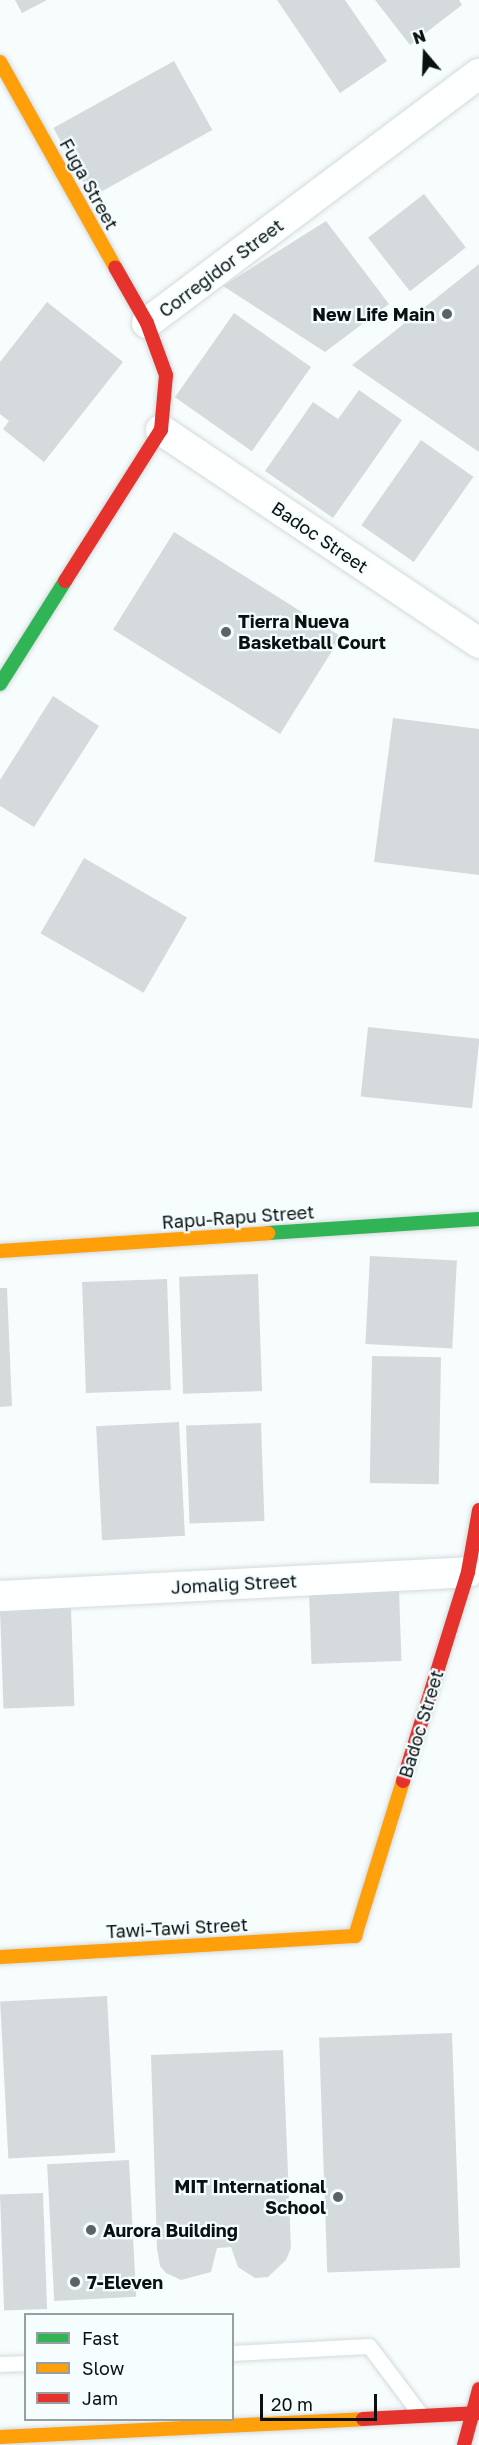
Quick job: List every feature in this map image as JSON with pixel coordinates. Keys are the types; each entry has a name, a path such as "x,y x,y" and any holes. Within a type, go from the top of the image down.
{"main road":[{"name":"Fuga Street","path":"0,62 147,323"},
{"name":"Corregidor Street","path":"0,684 161,430 166,375 147,323"},
{"name":"Rapu-Rapu Street","path":"0,1251 479,1219"},
{"name":"Badoc Street","path":"355,1936 468,1572 479,1510"},
{"name":"Tawi-Tawi Street","path":"0,1957 355,1936"},
{"path":"464,2445 475,2413 479,2389"},
{"path":"0,2437 475,2413"}],"street":[{"name":"Corregidor Street","path":"147,323 479,74"},
{"name":"Badoc Street","path":"161,430 479,644"},
{"name":"Jomalig Street","path":"0,1596 468,1572"}],"lane":[{"path":"234,2352 369,2346 421,2415"},
{"path":"0,2364 24,2363"}],"building":[{"path":"15,0 47,0 22,13"},
{"path":"277,0 345,0 387,61 340,93"},
{"path":"375,0 459,0 462,5 410,45"},
{"path":"174,61 212,130 92,197 53,128"},
{"path":"424,194 466,248 410,291 368,238"},
{"path":"326,221 389,304 325,352 223,286"},
{"name":"New Life Main","path":"479,264 479,452 352,365"},
{"path":"47,302 123,362 44,462 3,429 9,421 0,414 0,362"},
{"path":"234,313 311,367 252,451 175,397"},
{"path":"359,390 402,420 333,518 265,471 313,402 338,419"},
{"path":"421,440 473,477 414,562 361,525"},
{"name":"Tierra Nueva Basketball Court","path":"174,532 341,636 280,734 113,630"},
{"path":"53,696 99,726 34,827 0,806 0,780"},
{"path":"393,718 479,729 479,875 374,862"},
{"path":"84,858 187,918 144,993 40,933"},
{"path":"368,1027 479,1039 472,1108 361,1097"},
{"path":"370,1256 457,1261 452,1348 365,1344"},
{"path":"258,1274 262,1391 183,1394 179,1277"},
{"path":"167,1279 171,1390 86,1393 82,1282"},
{"path":"0,1288 7,1288 12,1406 0,1407"},
{"path":"372,1356 441,1357 439,1484 370,1483"},
{"path":"179,1422 185,1536 102,1540 96,1426"},
{"path":"261,1423 264,1521 189,1524 186,1426"},
{"path":"399,1590 401,1661 312,1664 309,1593"},
{"path":"71,1608 74,1706 3,1708 0,1610"},
{"path":"107,1996 115,2153 8,2158 0,2002"},
{"path":"452,2033 460,2268 327,2272 319,2038"},
{"path":"283,2050 291,2248 286,2260 268,2277 255,2278 238,2267 231,2247 217,2248 211,2272 181,2280 166,2273 160,2266 157,2249 151,2055"},
{"name":"Aurora Building","path":"129,2160 136,2297 54,2301 47,2164"},
{"path":"43,2193 47,2309 4,2310 0,2195"}],"traffic: fast":[{"path":"0,684 65,581"},
{"path":"268,1233 479,1219"}],"traffic: slow":[{"path":"0,62 115,267"},
{"path":"0,1251 268,1233"},
{"path":"0,1957 355,1936 403,1781"},
{"path":"0,2437 363,2419"}],"traffic: jam":[{"path":"65,581 161,430 166,375 147,323 115,267"},
{"path":"403,1781 468,1572 479,1510"},
{"path":"464,2445 479,2389"},
{"path":"363,2419 479,2413"}],"place":[{"name":"New Life Main","path":"447,314"},
{"name":"Tierra Nueva Basketball Court","path":"226,632"},
{"name":"MIT International School","path":"338,2197"},
{"name":"Aurora Building","path":"91,2230"},
{"name":"7-Eleven","path":"75,2282"}]}
